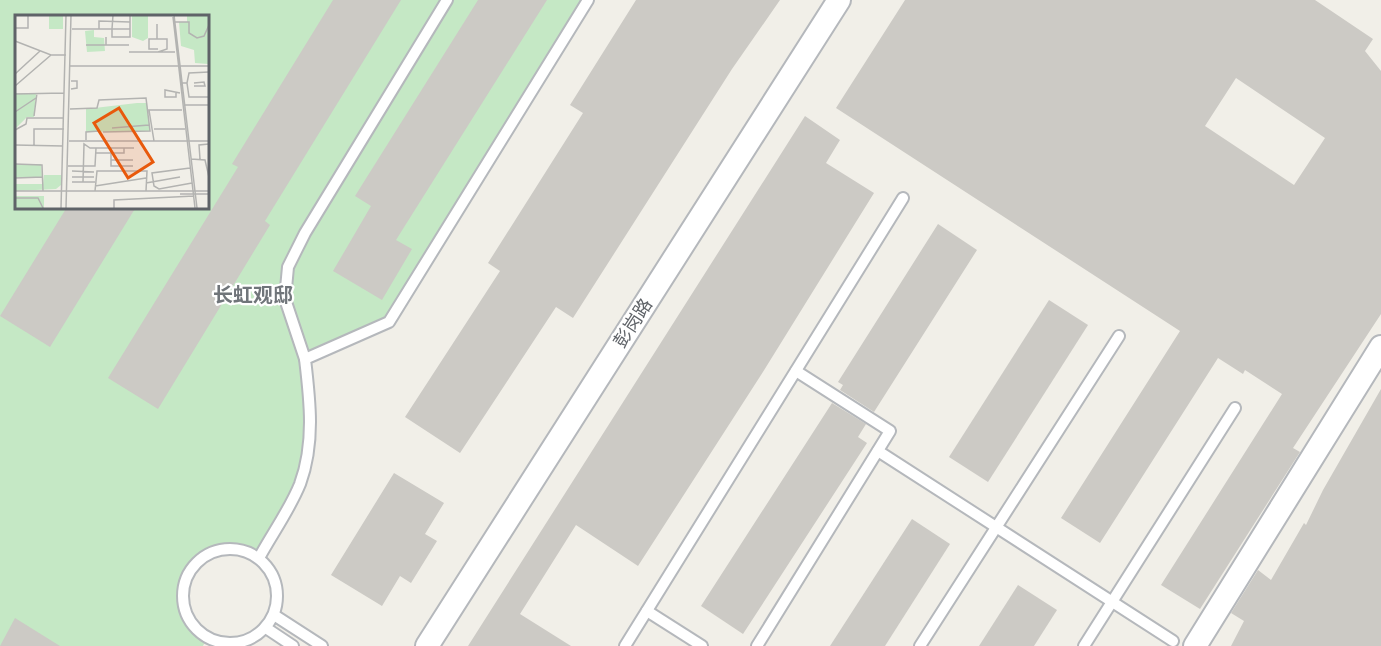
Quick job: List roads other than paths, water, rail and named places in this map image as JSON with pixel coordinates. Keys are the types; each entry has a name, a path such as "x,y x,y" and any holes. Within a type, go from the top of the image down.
{"street":[{"name":"彭岗路","path":"427,646 839,0"},
{"path":"1184,644 1381,347"}],"lane":[{"path":"259,558 299,484 307,452 311,407 305,359 285,299 288,267 304,233 447,0"},
{"path":"305,359 389,322 588,0"},
{"path":"625,646 903,198"},
{"path":"921,646 1119,336"},
{"path":"757,646 890,431 796,370"},
{"path":"1084,646 1235,408"},
{"path":"878,451 1112,601 1184,644"},
{"path":"229,548 245,551 259,558 270,569 276,583 278,599 274,615 266,628 253,638 238,643 205,642 184,608 184,585 190,571 201,559 214,551 229,548"},
{"path":"647,611 702,646"},
{"path":"274,615 322,646"},
{"path":"266,628 293,646"}],"district":[{"name":"长虹观邸","path":"253,295"}]}
